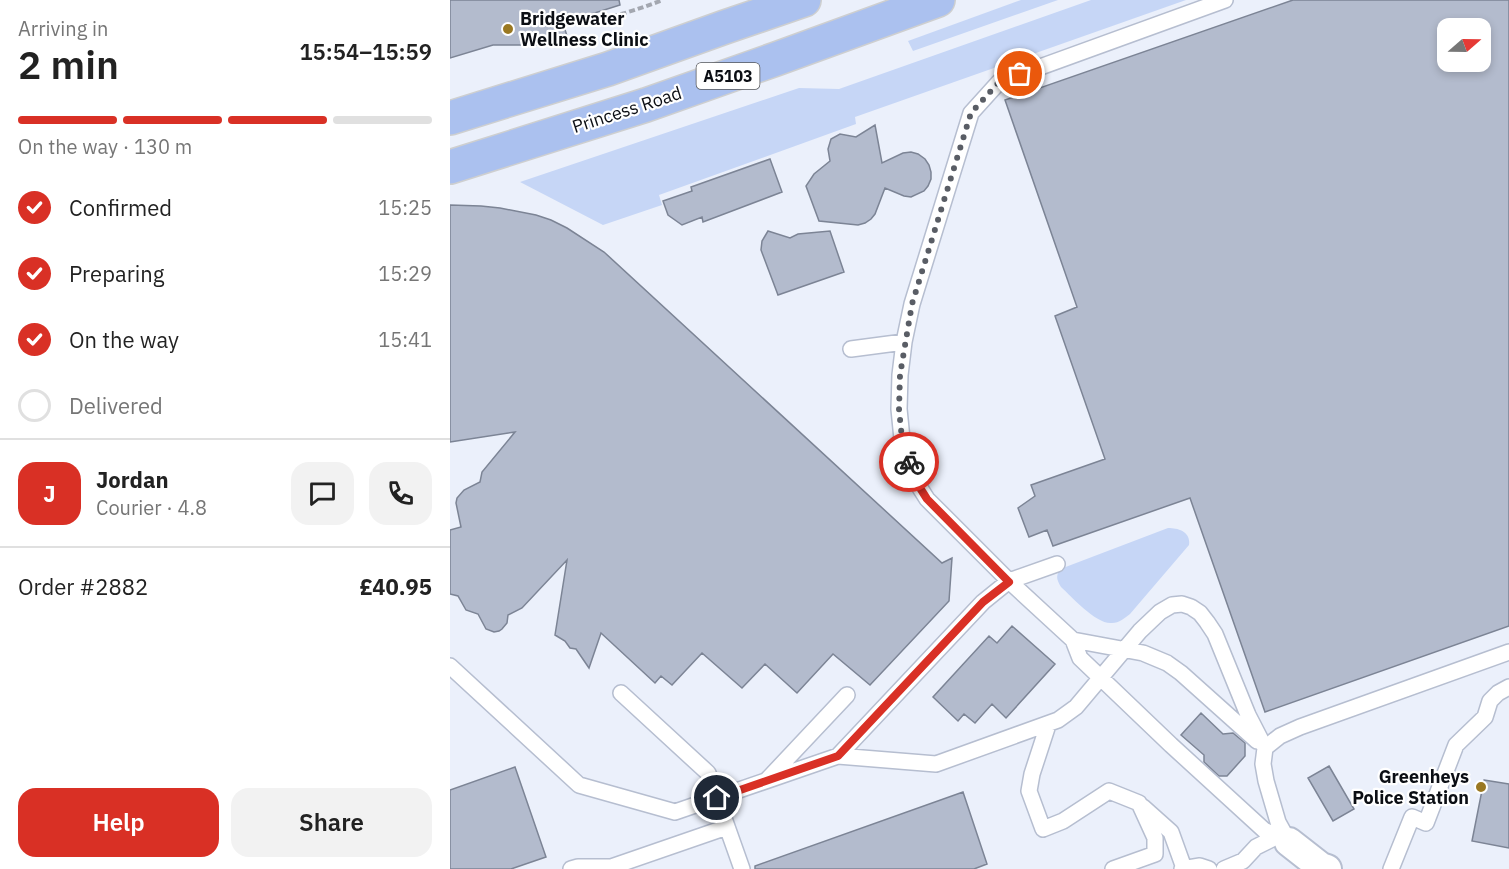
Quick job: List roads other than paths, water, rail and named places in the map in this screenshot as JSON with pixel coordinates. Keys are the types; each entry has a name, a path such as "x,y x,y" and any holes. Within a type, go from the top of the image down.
{"highway":[{"name":"A5103","path":"450,118 608,69 804,0"},
{"name":"Princess Road","path":"450,167 646,105 939,0"},
{"path":"450,102 490,105"}],"street":[{"path":"725,27 743,0"},
{"path":"1282,839 1327,869"}],"lane":[{"path":"1225,0 999,82 971,113 912,304 904,342 899,409 902,439 915,480 927,499 1009,582 1073,640 1080,658 1100,678 1264,830 1282,839"},
{"path":"851,349 904,342"},
{"path":"838,756 983,602 1009,582 1057,564"},
{"path":"450,666 579,785 675,813 838,756 936,764 1058,720 1076,708 1140,631 1160,612 1172,605 1182,604 1200,613 1215,634 1264,748 1263,765 1266,781 1282,839"},
{"path":"1073,640 1143,653 1167,663 1264,748"},
{"path":"1264,748 1280,736 1300,727 1509,652"},
{"path":"1391,869 1412,817 1426,823 1456,744 1485,717 1490,700 1509,687"},
{"path":"621,693 708,773 742,869"},
{"path":"766,781 847,695"},
{"path":"1048,724 1029,791 1043,829 1063,821 1109,791 1139,803 1171,832 1183,869 1200,866 1209,869"},
{"path":"1113,869 1155,854 1155,838 1139,803"},
{"path":"571,869 611,867 727,827"},
{"path":"1224,869 1243,861 1256,847 1282,839"}],"place":[{"name":"Bridgewater Wellness Clinic","path":"508,29"},
{"name":"Greenheys Police Station","path":"1481,787"}]}
